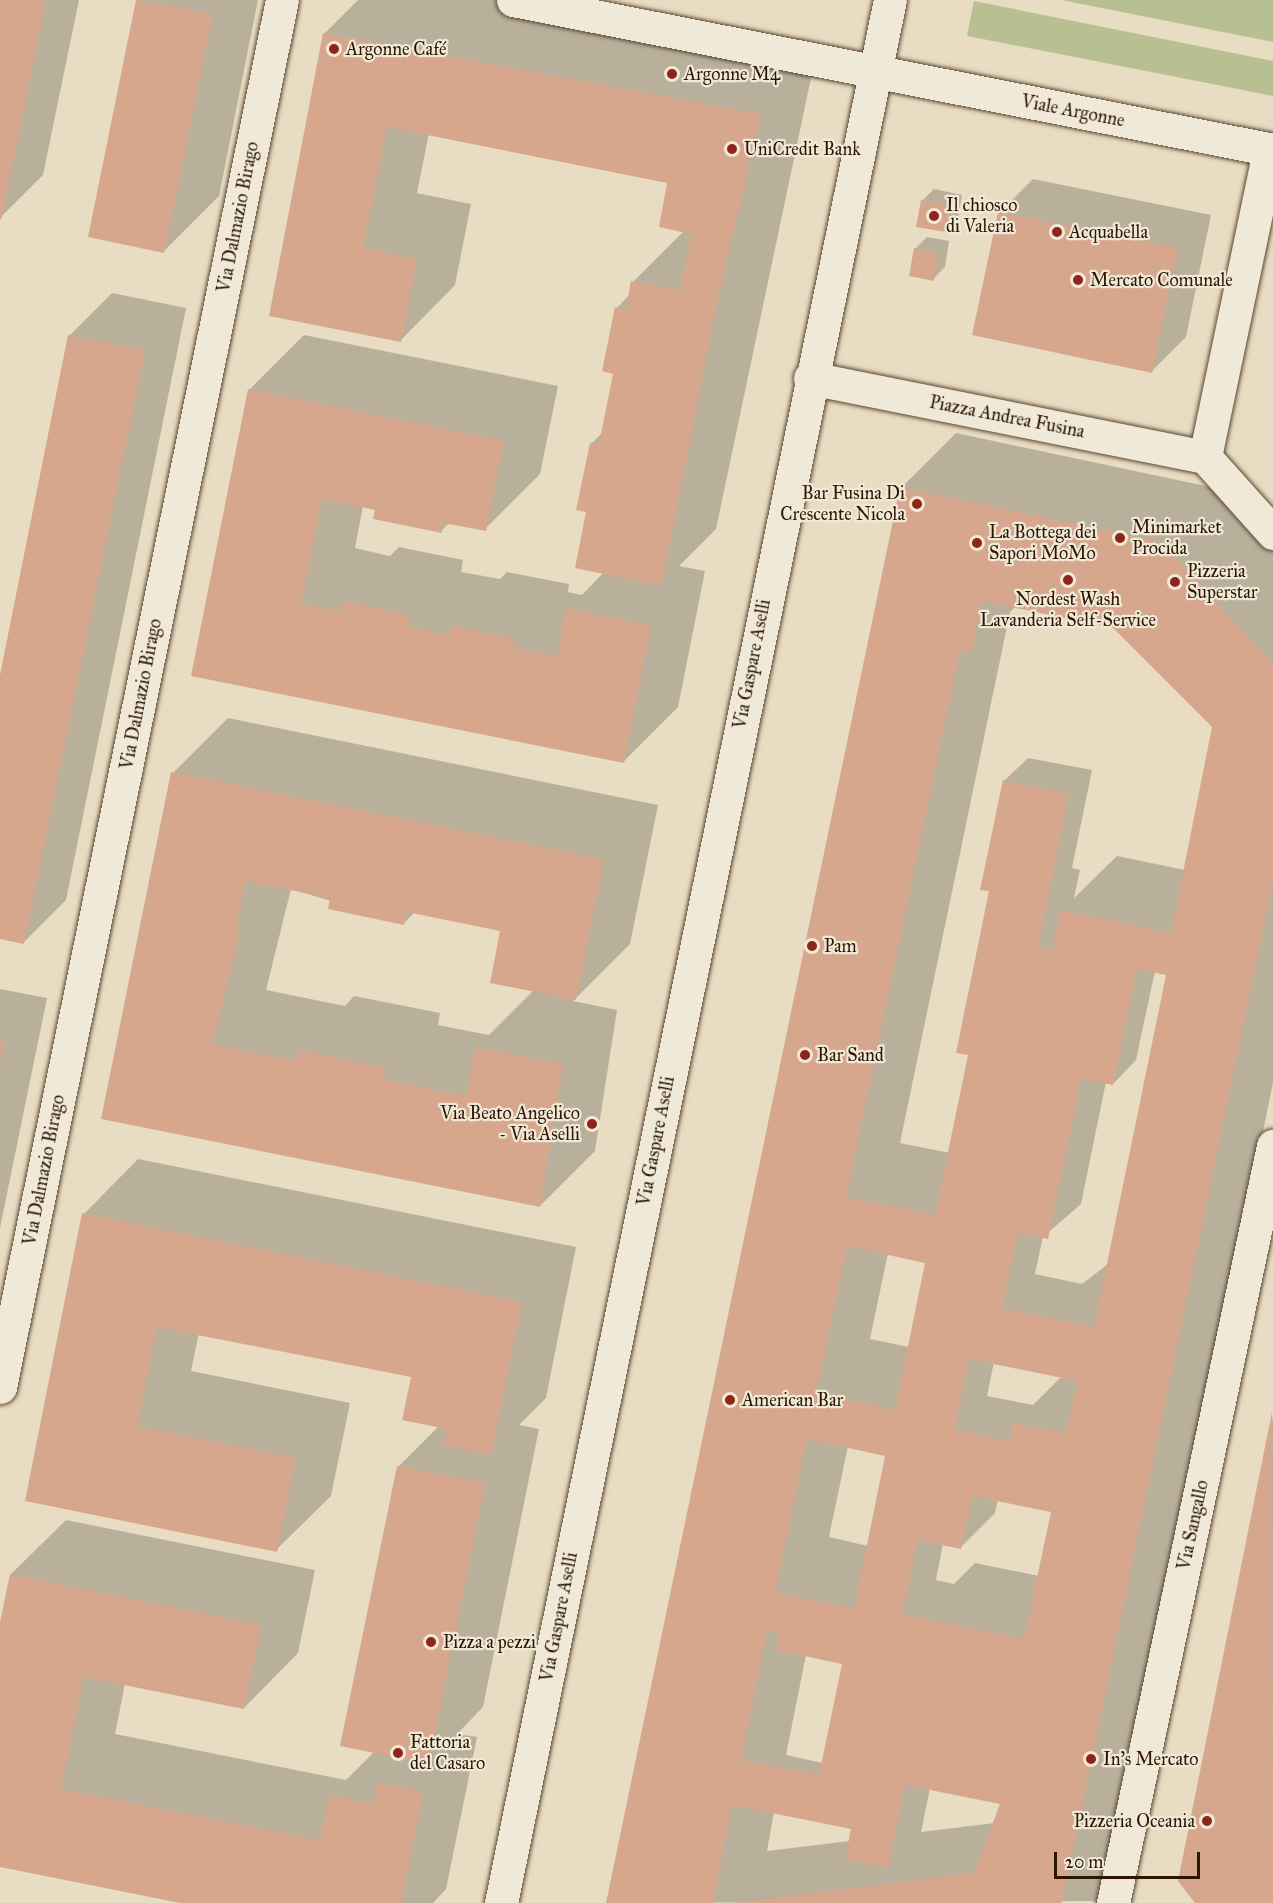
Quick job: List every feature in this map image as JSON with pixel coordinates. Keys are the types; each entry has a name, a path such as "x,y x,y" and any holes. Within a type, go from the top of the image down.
{"street":[{"name":"Via Dalmazio Birago","path":"0,1387 282,0"},
{"name":"Viale Argonne","path":"513,0 1271,150"},
{"path":"810,378 872,71 890,0"},
{"path":"1271,150 1205,457 1273,533"},
{"name":"Piazza Andrea Fusina","path":"810,378 1205,457"},
{"name":"Via Gaspare Aselli","path":"501,1903 810,378"},
{"name":"Via Sangallo","path":"1113,1903 1273,1146"}],"green space":[{"path":"1061,0 1273,0 1273,42"},
{"path":"974,1 1273,61 1273,96 967,36"}],"building":[{"path":"0,0 46,0 1,220 0,219"},
{"path":"136,0 213,14 164,253 88,237"},
{"path":"323,33 761,114 718,298 661,586 575,568 586,512 576,510 590,443 599,444 613,374 602,371 615,307 626,310 631,281 680,290 691,234 659,227 667,183 387,127 363,248 417,259 401,342 269,316"},
{"name":"Il chiosco di Valeria","path":"921,200 951,206 947,232 916,227"},
{"name":"Mercato Comunale","path":"998,212 1178,248 1152,373 972,335"},
{"path":"914,248 938,253 934,281 909,276"},
{"path":"68,335 145,350 24,944 0,939 0,675"},
{"path":"248,389 504,441 486,531 443,523 442,533 373,519 375,510 322,498 301,603 340,611 342,601 409,615 407,626 449,635 451,626 515,639 514,647 557,656 566,608 651,625 624,763 191,676"},
{"path":"900,487 1160,542 1273,663 1273,881 1062,1903 733,1903 974,1873 1000,1804 905,1785 888,1868 845,1859 851,1829 732,1805 713,1903 606,1903","holes":["982,601 1113,628 1212,727 1171,933 1060,910 1052,951 1038,948 1069,794 1003,780 980,890 989,891 956,1053 968,1055 935,1215 846,1197 960,650 971,653","1137,969 1166,975 1094,1327 1002,1308 1018,1233 1048,1239 1081,1079 1113,1085","847,1246 925,1263 895,1410 816,1393","969,1359 1077,1381 1066,1433 1013,1423 1010,1441 954,1430","807,1439 885,1456 854,1609 775,1592","972,1496 1051,1512 1024,1639 902,1614 918,1540 961,1549","767,1631 779,1634 776,1650 842,1664 819,1775 741,1760"]},
{"path":"171,772 604,859 576,1000 490,983 500,931 407,912 404,925 328,909 330,898 245,881 236,929 240,930 212,1044 296,1061 298,1050 386,1068 384,1079 466,1096 476,1047 563,1064 540,1207 101,1119"},
{"path":"0,1040 5,1041 1,1060 0,1060"},
{"path":"82,1213 522,1302 491,1455 443,1445 447,1429 402,1420 411,1377 157,1327 137,1426 296,1458 277,1552 25,1501"},
{"path":"1272,1412 1273,1903 1195,1903 1178,1881"},
{"path":"397,1466 485,1483 429,1764 340,1746"},
{"path":"10,1574 261,1625 244,1709 84,1677 61,1789 320,1840 329,1794 373,1804 377,1783 423,1792 401,1903 180,1903 0,1867 0,1622"}],"place":[{"name":"Argonne Café","path":"334,49"},
{"name":"Argonne M4","path":"672,74"},
{"name":"UniCredit Bank","path":"732,149"},
{"name":"Il chiosco di Valeria","path":"934,216"},
{"name":"Acquabella","path":"1057,232"},
{"name":"Mercato Comunale","path":"1078,280"},
{"name":"Bar Fusina Di Crescente Nicola","path":"917,504"},
{"name":"Minimarket Procida","path":"1120,538"},
{"name":"La Bottega dei Sapori MoMo","path":"977,543"},
{"name":"Nordest Wash Lavanderia Self-Service","path":"1068,580"},
{"name":"Pizzeria Superstar","path":"1175,582"},
{"name":"Pam","path":"812,946"},
{"name":"Bar Sand","path":"805,1055"},
{"name":"Via Beato Angelico - Via Aselli","path":"592,1124"},
{"name":"American Bar","path":"730,1400"},
{"name":"Pizza a pezzi","path":"431,1642"},
{"name":"Fattoria del Casaro","path":"398,1753"},
{"name":"In's Mercato","path":"1091,1759"},
{"name":"Pizzeria Oceania","path":"1207,1821"}]}
